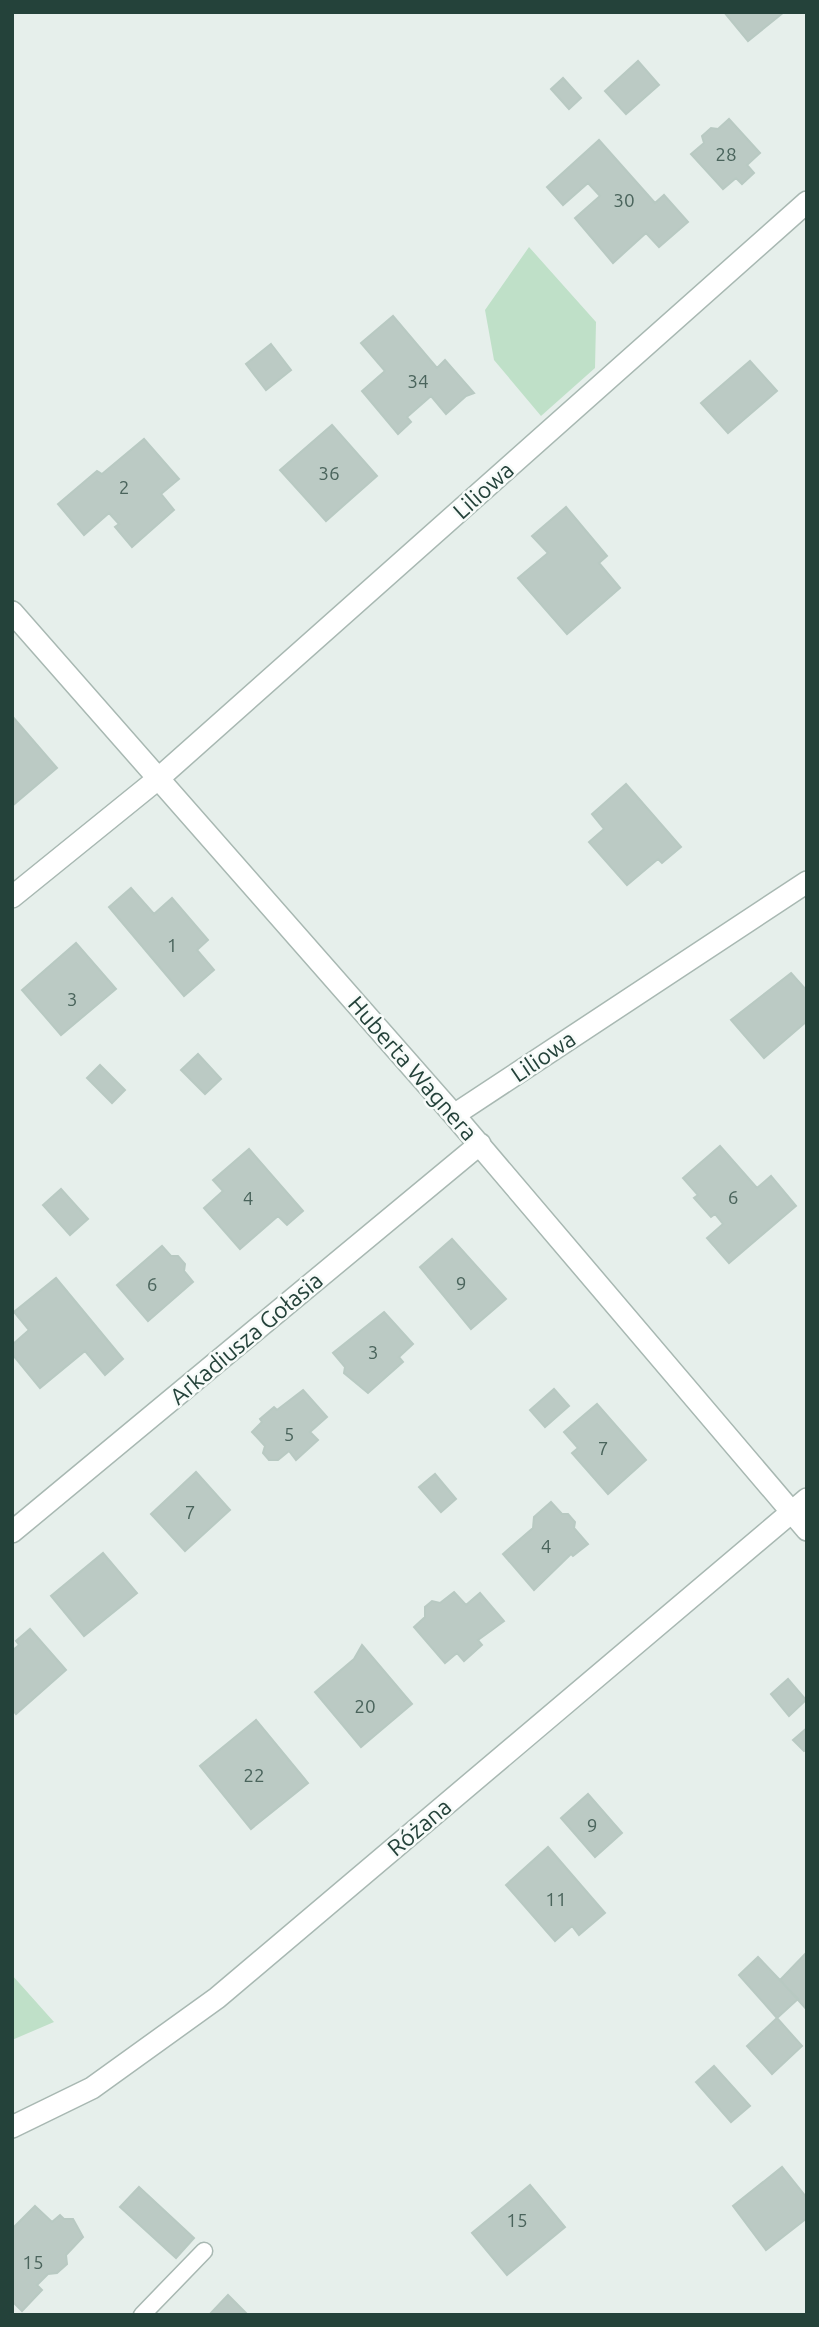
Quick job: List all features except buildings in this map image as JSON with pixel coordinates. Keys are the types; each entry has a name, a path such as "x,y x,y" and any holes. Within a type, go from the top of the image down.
{"street":[{"name":"Liliowa","path":"12,897 159,778 807,202"},
{"name":"Huberta Wagnera","path":"12,612 799,1506 807,1530"},
{"name":"Liliowa","path":"454,1115 807,882"},
{"name":"Arkadiusza Gołasia","path":"12,1532 480,1144"},
{"name":"Różana","path":"12,2127 92,2088 217,1998 799,1506"}],"lane":[{"path":"142,2315 204,2250"}],"green space":[{"path":"529,247 596,322 595,368 541,416 494,360 485,310"},
{"path":"12,1975 54,2022 12,2040"}]}
